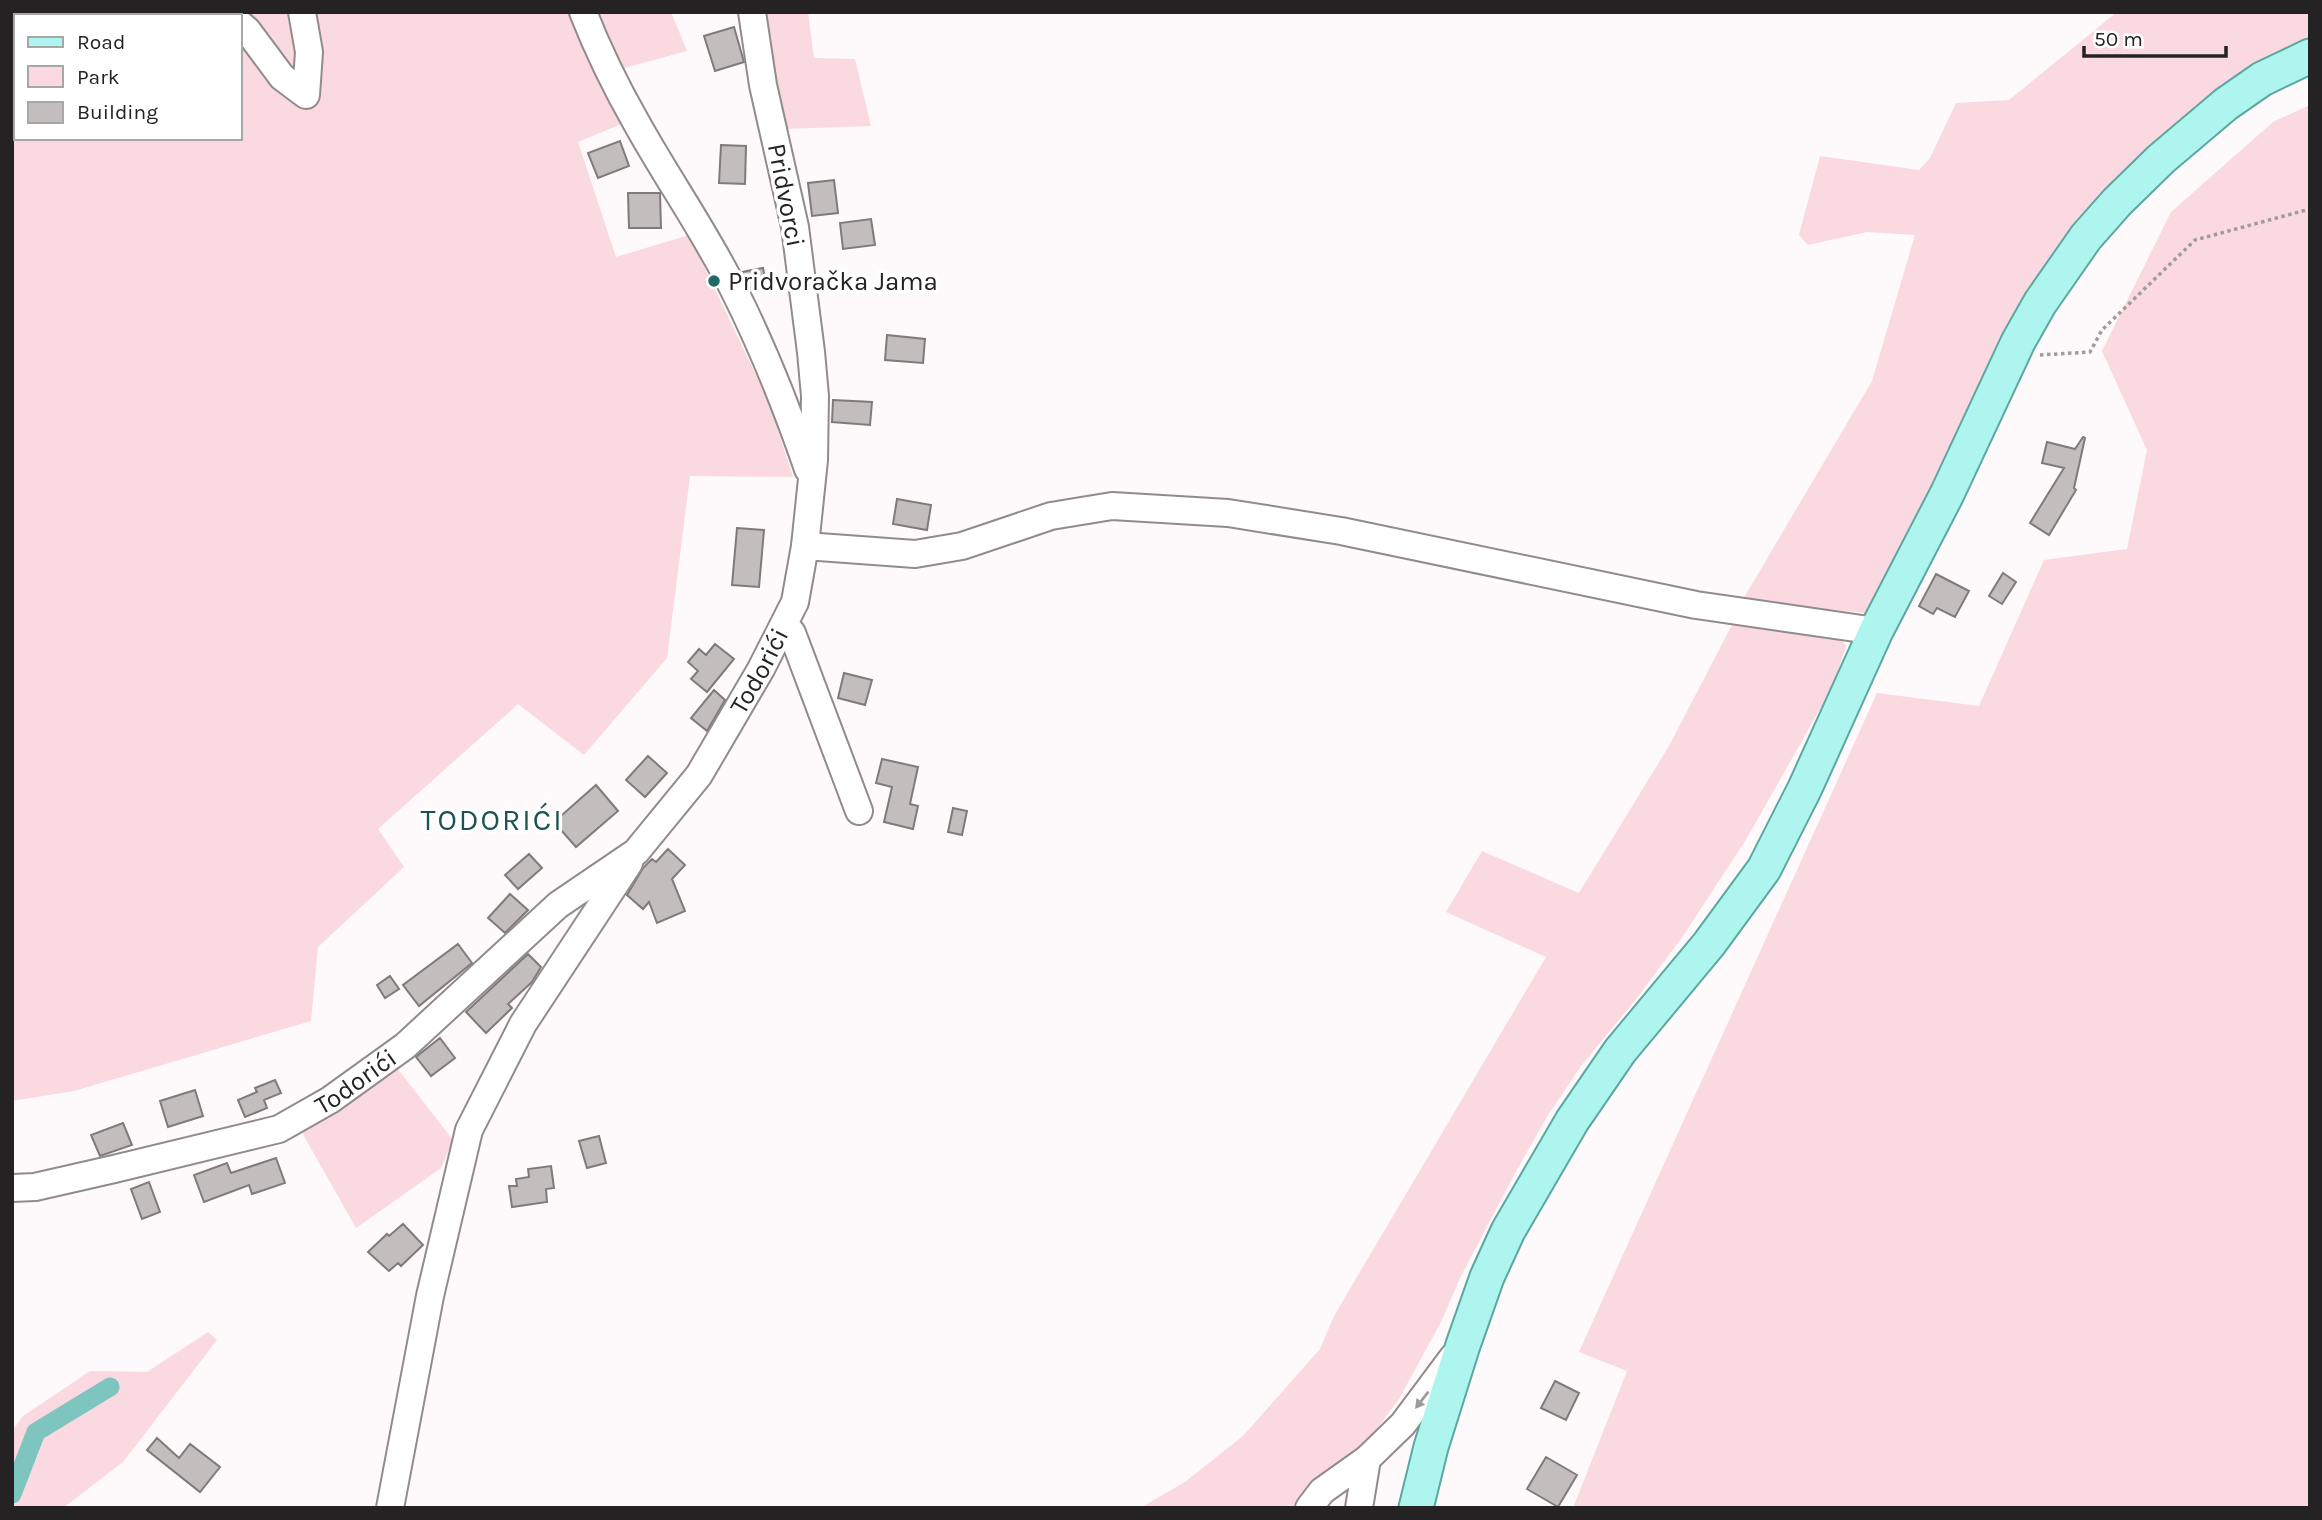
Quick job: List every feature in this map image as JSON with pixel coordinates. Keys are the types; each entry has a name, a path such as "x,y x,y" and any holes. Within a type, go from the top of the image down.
{"main road":[{"path":"1420,1505 1431,1447 1463,1345 1486,1277 1508,1231 1572,1121 1620,1051 1709,944 1764,869 1805,788 1876,631 1947,494 2018,342 2040,303 2086,237 2117,202 2191,132 2262,79 2310,56"}],"street":[{"path":"242,26 282,77 306,94 309,52 302,12"},
{"path":"570,12 597,46"},
{"path":"583,12 597,46 636,122 735,291 781,390 812,481"},
{"name":"Pridvorci","path":"752,12 763,85 795,227 811,352 815,396 812,481 805,546"},
{"path":"805,546 915,554 962,546 1051,516 1112,506 1228,513 1342,531 1696,605 1876,631"},
{"name":"Todorići","path":"390,1508 430,1296 469,1130 523,1024 636,852 699,775 785,625 795,602 805,546"},
{"path":"785,625 792,633 859,811"},
{"name":"Todorići","path":"12,1188 48,1184 279,1129 330,1100 405,1045 558,905 636,852"},
{"path":"1309,1508 1322,1491 1367,1459 1403,1424 1463,1345"},
{"path":"1359,1508 1367,1459"}],"path":[{"path":"2039,355 2090,352 2102,330 2196,240 2310,209"}],"green space":[{"path":"12,12 671,12 687,51 617,70 624,123 578,142 616,257 689,235 768,400 793,477 690,476 667,658 584,755 518,704 378,829 404,867 318,947 311,1021 74,1091 12,1101"},
{"path":"764,12 808,12 814,58 855,59 871,126 785,129"},
{"path":"2117,12 2310,12 2310,47 2232,87 1992,367 1865,613 1742,601 1872,381 1915,235 1867,232 1808,245 1799,235 1820,156 1919,170 1930,158 1956,103 2009,100"},
{"path":"2310,105 2310,1508 1573,1508 1627,1371 1579,1352 1877,693 1979,706 2044,560 2127,549 2147,450 2102,351 2171,212 2273,122"},
{"path":"1734,621 1840,637 1846,646 1833,686 1747,838 1683,936 1581,1066 1548,1115 1515,1173 1461,1276 1442,1320 1399,1399 1376,1430 1297,1508 1140,1508 1185,1482 1243,1436 1320,1349 1334,1316 1546,957 1446,912 1482,851 1579,893 1669,746"},
{"path":"394,1064 453,1140 441,1168 356,1228 300,1129"},
{"path":"208,1332 217,1340 123,1462 63,1508 12,1508 12,1431 23,1416 90,1371 147,1372"}],"building":[{"path":"734,27 744,62 715,71 704,36"},
{"path":"620,141 629,166 598,178 588,153"},
{"path":"721,145 746,146 745,184 719,183"},
{"path":"834,180 838,213 812,216 808,183"},
{"path":"628,193 660,193 661,228 629,228"},
{"path":"871,219 875,245 843,249 840,223"},
{"path":"763,268 767,288 752,290 742,272"},
{"path":"887,335 925,339 923,363 885,360"},
{"path":"833,400 872,402 870,425 832,422"},
{"path":"2083,437 2085,438 2074,488 2076,490 2049,535 2030,523 2064,468 2042,463 2047,442 2075,449"},
{"path":"897,499 931,505 927,530 893,524"},
{"path":"737,528 764,530 759,587 732,585"},
{"path":"2003,573 2016,582 2002,604 1989,596"},
{"path":"1936,574 1969,591 1955,617 1937,608 1933,614 1919,606"},
{"path":"715,644 734,659 707,692 691,679 698,671 688,662 699,649 706,655"},
{"path":"844,673 872,680 865,705 838,698"},
{"path":"714,690 725,700 707,731 691,718"},
{"path":"648,756 667,773 645,797 626,780"},
{"path":"882,759 918,767 910,804 918,806 913,829 884,822 892,787 876,783"},
{"path":"596,785 618,811 576,847 554,822"},
{"path":"953,808 967,811 962,835 948,832"},
{"path":"668,849 685,865 672,879 685,911 657,923 649,902 643,909 627,895 643,868 652,859 656,862"},
{"path":"529,854 542,868 518,889 505,875"},
{"path":"510,894 528,910 505,933 488,918"},
{"path":"458,944 472,963 419,1006 403,985"},
{"path":"528,954 541,967 532,982 508,1004 512,1008 486,1033 466,1012"},
{"path":"390,976 399,989 385,998 377,985"},
{"path":"440,1038 455,1058 431,1076 416,1057"},
{"path":"275,1080 281,1093 264,1100 267,1108 245,1117 238,1100 257,1092 255,1088"},
{"path":"195,1090 203,1116 168,1127 160,1101"},
{"path":"123,1123 132,1145 100,1156 91,1135"},
{"path":"599,1136 606,1163 587,1168 579,1141"},
{"path":"276,1158 285,1183 252,1194 249,1185 204,1202 194,1175 227,1163 231,1173"},
{"path":"551,1166 554,1188 546,1189 547,1202 512,1207 509,1186 517,1186 516,1179 529,1177 528,1169"},
{"path":"149,1182 160,1212 142,1219 131,1189"},
{"path":"403,1224 423,1245 401,1266 398,1263 389,1271 368,1252 387,1234 389,1236"},
{"path":"1555,1381 1579,1393 1566,1420 1541,1408"},
{"path":"157,1438 179,1458 190,1444 220,1467 200,1492 147,1450"},
{"path":"1546,1457 1577,1475 1558,1507 1527,1489"}],"waterway":[{"path":"12,1494 36,1432 110,1387"}],"place":[{"name":"Pridvoračka Jama","path":"714,281"}],"district":[{"name":"TODORIĆI","path":"492,820"}]}
